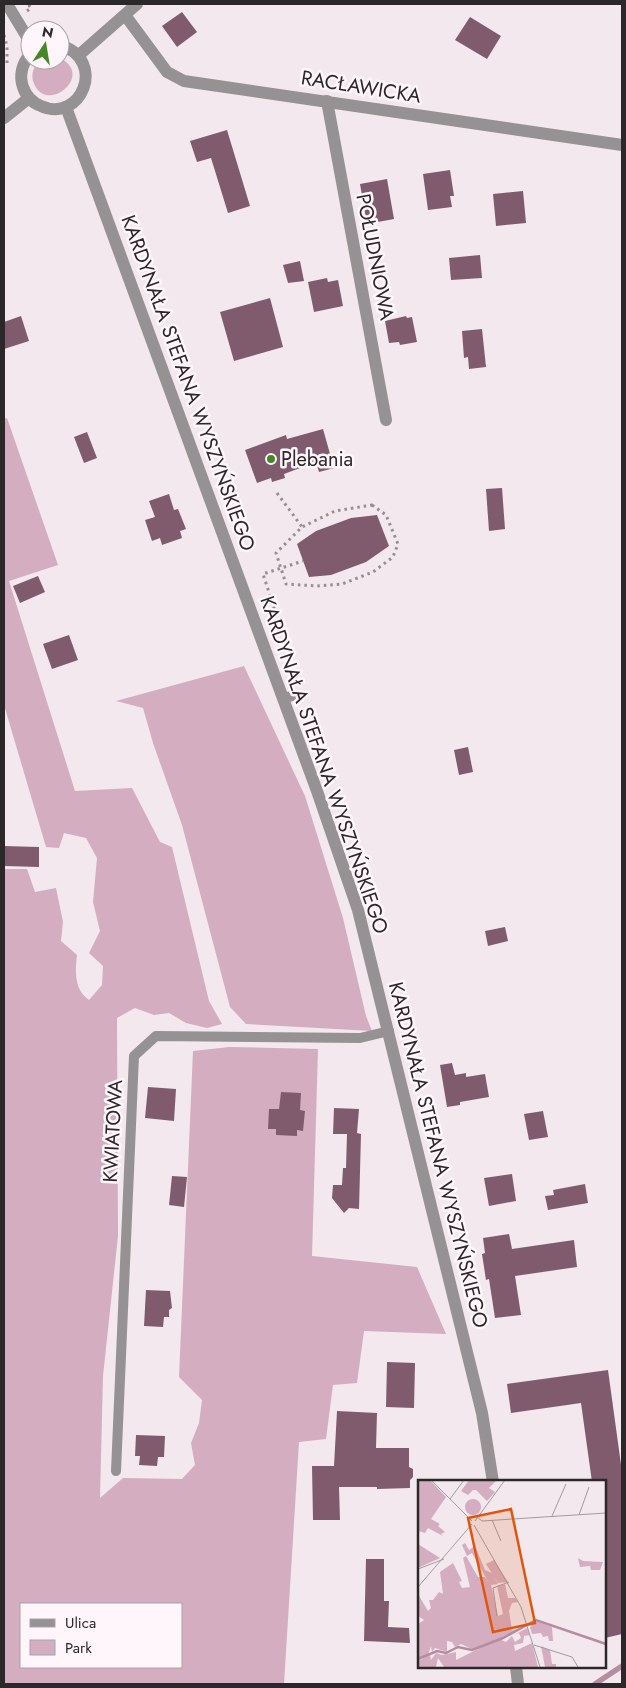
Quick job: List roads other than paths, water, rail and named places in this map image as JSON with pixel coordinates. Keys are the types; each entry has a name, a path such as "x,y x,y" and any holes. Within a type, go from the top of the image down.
{"street":[{"path":"7,4 20,25"},
{"path":"79,55 137,4"},
{"name":"RACŁAWICKA","path":"125,15 167,72 184,81 327,100 511,130 622,145"},
{"path":"22,70 21,78 23,88 29,98 36,104 56,109 66,107 76,100 84,90 87,78 85,66 79,55 70,49"},
{"path":"4,118 29,98"},
{"name":"POŁUDNIOWA","path":"327,100 386,420"},
{"name":"KARDYNAŁA STEFANA WYSZYŃSKIEGO","path":"66,107 283,698 358,910 482,1413 493,1480"},
{"path":"516,1668 518,1684"}],"lane":[{"path":"283,698 297,695"},
{"name":"KWIATOWA","path":"116,1471 134,1056 156,1036 360,1038 389,1031"}],"waterway":[{"path":"595,1684 622,1666"}],"place":[{"name":"Plebania","path":"271,459"}]}
